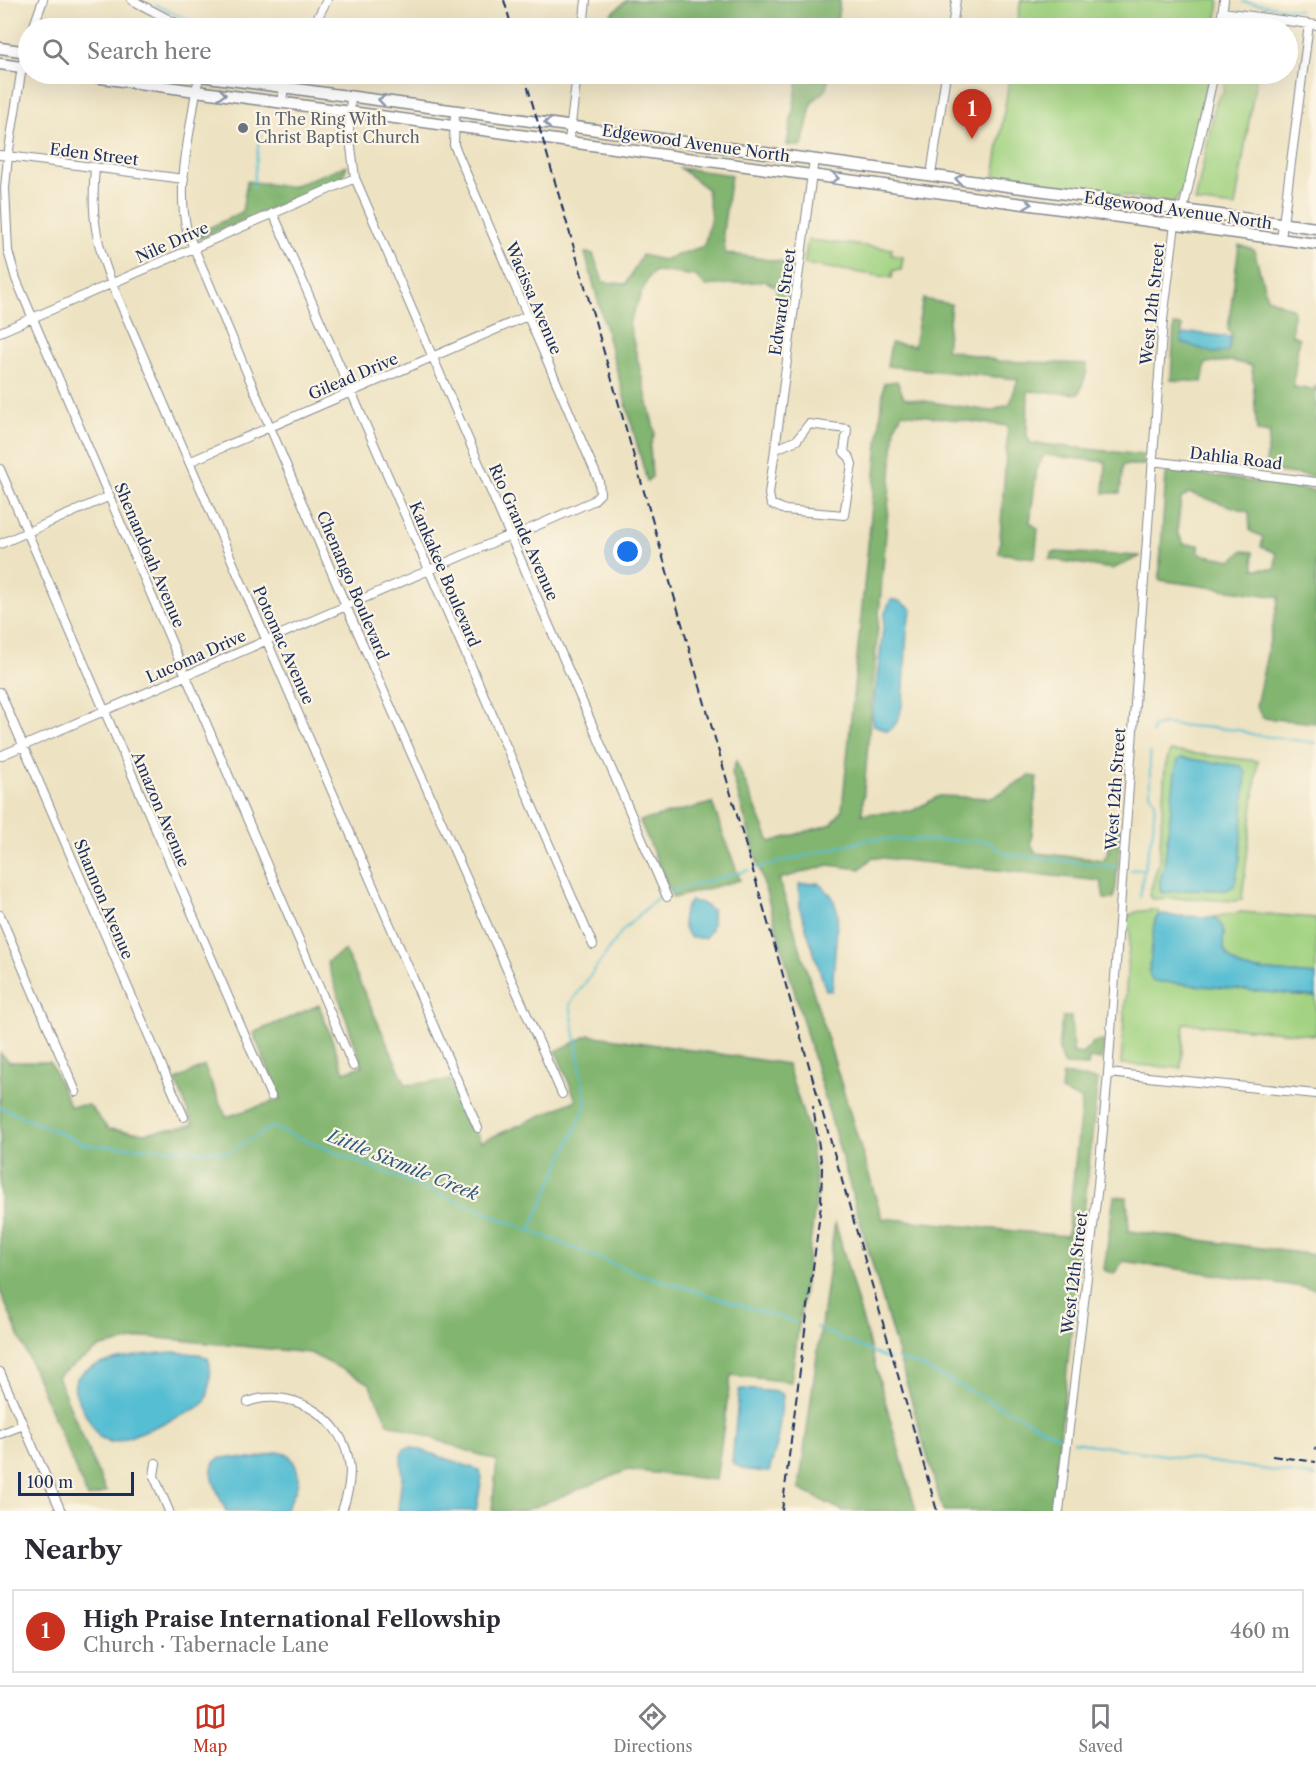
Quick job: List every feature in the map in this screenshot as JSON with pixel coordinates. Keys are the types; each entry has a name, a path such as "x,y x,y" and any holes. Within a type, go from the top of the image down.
{"main road":[{"path":"0,48 18,51"},
{"path":"0,64 18,66"},
{"name":"Edgewood Avenue North","path":"150,84 1316,244"},
{"name":"Edgewood Avenue North","path":"265,84 1316,228"}],"street":[{"path":"37,18 44,0"},
{"path":"132,0 166,18"},
{"path":"317,18 327,0"},
{"path":"584,18 586,0"},
{"path":"953,18 956,0"},
{"path":"1222,18 1224,0"},
{"path":"1223,12 1268,18"},
{"path":"1281,239 1313,24 1298,22"},
{"name":"Shenandoah Avenue","path":"21,84 4,156 8,251 16,279 353,1066"},
{"name":"Chenango Boulevard","path":"198,84 182,194 184,218 193,248 346,606 562,1094"},
{"path":"282,102 285,84"},
{"path":"569,141 576,84"},
{"path":"931,176 945,84"},
{"name":"West 12th Street","path":"1059,1511 1098,1185 1108,1073 1163,320 1175,224 1183,210 1212,84"},
{"name":"Rio Grande Avenue","path":"351,96 350,153 355,178 667,897"},
{"name":"Wacissa Avenue","path":"455,110 454,145 599,481 600,494"},
{"name":"Eden Street","path":"4,156 184,179"},
{"name":"Edward Street","path":"776,449 797,440 809,424 847,429 844,452 852,464 844,515 785,510 771,504 769,494 814,159"},
{"name":"Potomac Avenue","path":"95,167 93,218 96,237 112,284 478,1128"},
{"name":"Nile Drive","path":"0,332 355,178"},
{"path":"995,200 997,184"},
{"name":"Kankakee Boulevard","path":"273,213 593,945"},
{"name":"Gilead Drive","path":"189,462 527,316"},
{"name":"Dahlia Road","path":"1152,461 1316,482"},
{"name":"Amazon Avenue","path":"0,470 271,1096"},
{"name":"Lucoma Drive","path":"0,756 428,570 503,538 511,537 593,501 600,494"},
{"path":"0,544 110,496"},
{"name":"Shannon Avenue","path":"0,692 184,1117"},
{"path":"0,915 76,1092"},
{"path":"1108,1073 1316,1094"},
{"path":"0,1372 61,1511"},
{"path":"248,1402 262,1397 278,1397 310,1408 338,1432 349,1458 350,1471 348,1491 342,1511"},
{"path":"0,1434 23,1425"},
{"path":"156,1463 154,1476 169,1511"}],"green space":[{"path":"627,0 840,0 837,18 606,18"},
{"path":"1021,0 1219,0 1217,18 1018,18"},
{"path":"797,84 827,84 826,90 812,102 802,146 787,145"},
{"path":"1008,84 1207,84 1191,164 1179,195 1173,203 994,178"},
{"path":"1225,84 1255,84 1235,207 1195,202 1216,102 1224,91"},
{"path":"347,165 342,179 198,239 196,234 242,212 247,181 290,187"},
{"path":"680,168 731,175 723,231 725,253 795,264 789,314 779,309 776,287 765,281 705,286 696,276 655,271 648,278 629,323 655,433 650,447 652,477 647,481 585,253 593,254 603,282 626,284 642,255 663,260 704,246 711,218 707,189"},
{"path":"808,240 892,249 891,255 903,257 901,270 893,270 892,278 804,264"},
{"path":"1239,245 1254,250 1267,298 1293,309 1292,335 1299,338 1293,387 1314,390 1316,385 1316,477 1265,470 1270,433 1257,431 1252,366 1232,361 1206,363 1202,382 1171,380 1174,325 1182,326 1182,342 1228,351 1232,334 1228,330"},
{"path":"923,299 951,304 946,349 999,361 1087,364 1079,394 1028,391 1027,436 1031,443 1143,455 1144,465 1123,465 1120,493 1104,493 1106,462 1044,455 1037,468 1030,522 1038,529 1035,558 999,553 1008,426 902,413 895,427 862,814 912,811 939,796 992,798 1029,776 1037,777 1031,844 1036,853 1103,860 1108,853 1111,829 1121,829 1113,899 1104,899 1101,881 873,857 860,869 829,865 779,879 882,1218 1067,1236 1082,1100 1061,1091 1063,1074 1098,1080 1052,1511 943,1511 732,773 736,761 770,842 832,824 842,810 884,383 897,381 904,398 991,411 1010,404 1018,379 887,366 891,343 914,346"},
{"path":"1171,470 1316,491 1316,723 1263,718 1256,706 1279,597 1159,580 1166,474","holes":["1189,493 1249,512 1250,531 1263,537 1261,547 1276,553 1275,569 1254,569 1253,552 1242,551 1233,560 1199,554 1199,545 1184,544 1177,532 1181,499"]},
{"path":"1053,552 1141,556 1112,569 1049,559"},
{"path":"1170,751 1258,761 1242,899 1235,901 1186,898 1152,899 1149,896 1159,861 1165,767","holes":["1164,868 1227,890 1194,889 1161,893 1160,880"]},
{"path":"712,803 740,880 673,898 640,821"},
{"path":"1158,910 1159,915 1154,926 1293,996 1316,997 1316,1035 1184,1023 1181,1068 1121,1064 1130,931 1124,923 1126,918 1134,913"},
{"path":"1241,912 1316,918 1316,975 1245,969 1232,961 1224,949 1224,933 1221,924 1214,917"},
{"path":"345,950 406,1085 450,1080 481,1142 576,1100 556,1051 589,1035 787,1064 810,1136 817,1193 791,1382 731,1375 716,1480 628,1470 524,1511 492,1511 497,1461 388,1423 369,1383 310,1353 148,1337 101,1347 57,1376 106,1492 88,1498 0,1291 0,1053 10,1062 50,1062 70,1106 89,1105 108,1129 144,1133 193,1125 176,1080 204,1066 226,1117 281,1099 253,1033 319,1005 344,1072 362,1066 327,962"},
{"path":"1063,1017 1071,1017 1073,1052 1082,1054 1094,1042 1105,1041 1101,1060 1089,1058 1088,1066 1064,1065 1059,1047"},
{"path":"1114,1196 1127,1197 1129,1231 1316,1255 1316,1289 1123,1261 1114,1274 1104,1270"},
{"path":"835,1222 916,1511 843,1511 799,1489"}],"water":[{"path":"1195,333 1231,337 1228,351 1213,353 1181,342 1182,335"},
{"path":"891,600 897,600 912,610 906,639 900,712 895,724 887,731 874,725 872,718 885,613"},
{"path":"1181,758 1241,766 1246,772 1240,859 1234,886 1227,890 1194,889 1165,893 1160,890 1175,772 1178,760"},
{"path":"818,883 832,896 838,913 832,991 826,990 800,909 799,884"},
{"path":"691,901 701,903 712,910 712,925 704,938 691,938 683,925 683,915"},
{"path":"1159,915 1214,917 1224,931 1223,944 1226,954 1236,964 1245,969 1316,975 1316,997 1152,981 1149,973 1155,920"},
{"path":"172,1352 198,1354 208,1358 210,1381 204,1403 175,1418 119,1440 111,1442 99,1437 77,1396 76,1380 84,1372 113,1360"},
{"path":"739,1390 778,1392 783,1395 777,1444 769,1472 744,1469 732,1462"},
{"path":"409,1447 479,1470 482,1477 476,1511 398,1511 402,1477 401,1454"},
{"path":"278,1452 289,1455 298,1477 296,1490 285,1511 226,1511 212,1476 213,1464 216,1460 221,1458 254,1459"}],"waterway":[{"path":"1243,2 1300,10"},
{"path":"156,5 184,18"},
{"path":"253,187 262,117"},
{"path":"1152,733 1153,727 1163,724 1239,730 1255,735 1316,743"},
{"path":"1131,870 1144,869 1153,831 1155,801 1150,793 1150,752"},
{"path":"757,868 870,839 986,841 1006,854 1116,867"},
{"path":"668,892 749,870"},
{"path":"1140,897 1144,870"},
{"path":"530,1231 586,1105 570,1004 622,931 661,894"},
{"name":"Little Sixmile Creek","path":"0,1107 87,1145 229,1152 272,1127 628,1270 795,1322"},
{"path":"816,1327 890,1360"},
{"path":"897,1359 919,1365 1060,1437"},
{"path":"1074,1442 1316,1477"}],"railway":[{"path":"504,0 509,18"},
{"path":"527,84 937,1511"},
{"path":"782,1511 821,1205 822,1167 813,1106"},
{"path":"1272,1456 1316,1462"}],"place":[{"name":"In The Ring With Christ Baptist Church","path":"243,128"},
{"name":"High Praise International Fellowship","path":"972,139"}]}
